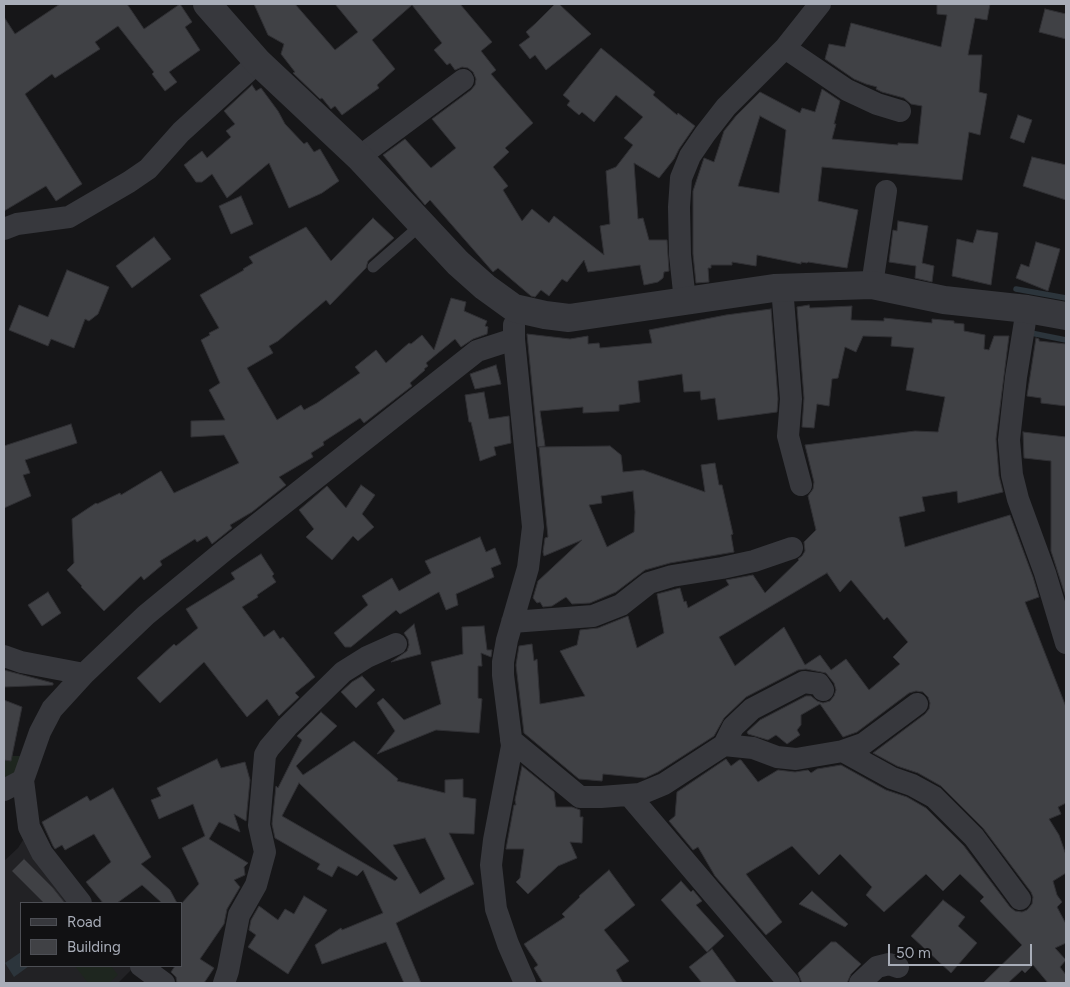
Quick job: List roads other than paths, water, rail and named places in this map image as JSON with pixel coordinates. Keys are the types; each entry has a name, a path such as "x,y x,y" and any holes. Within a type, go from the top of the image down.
{"street":[{"path":"207,4 258,62 359,158 471,275 514,308 569,318 782,287 872,285 944,300 1027,309 1066,316"},
{"path":"685,301 680,255 681,178 690,156 726,106 785,48 820,4"},
{"path":"785,48 847,90 877,104 900,111"},
{"path":"4,229 17,224 69,217 129,182 148,169 181,132 258,62"},
{"path":"359,158 463,80"},
{"path":"872,285 886,191"},
{"path":"782,287 791,399 788,436 801,485"},
{"path":"514,308 514,339 533,527 528,568 506,640 503,662 511,752 492,851 492,881 496,909 508,944 525,983"},
{"path":"1027,309 1016,378 1010,440 1012,475 1018,499 1045,573 1066,643"},
{"path":"80,902 42,853 29,827 13,785 46,717 52,709 84,674 146,614 477,351 514,339"},
{"path":"512,622 593,616 621,605 649,583 672,576 754,561 792,548"},
{"path":"224,983 239,915 256,885 264,852 259,825 265,755 268,748 343,672 367,657 396,644"},
{"path":"4,656 21,662 84,674"},
{"path":"511,740 580,797 640,794 664,784 724,745 733,727 752,709 804,682 819,684 823,690"},
{"path":"724,745 753,748 777,757 796,759 842,751 863,744 917,704"},
{"path":"842,751 892,778 912,785 934,797 974,837 1020,899"},
{"path":"629,795 789,983"},
{"path":"860,983 877,967 889,964 898,967"},
{"path":"142,967 164,983"}],"lane":[{"path":"373,267 422,224"}],"waterway":[{"path":"1016,289 1066,298"},
{"path":"1031,333 1066,340"}]}
